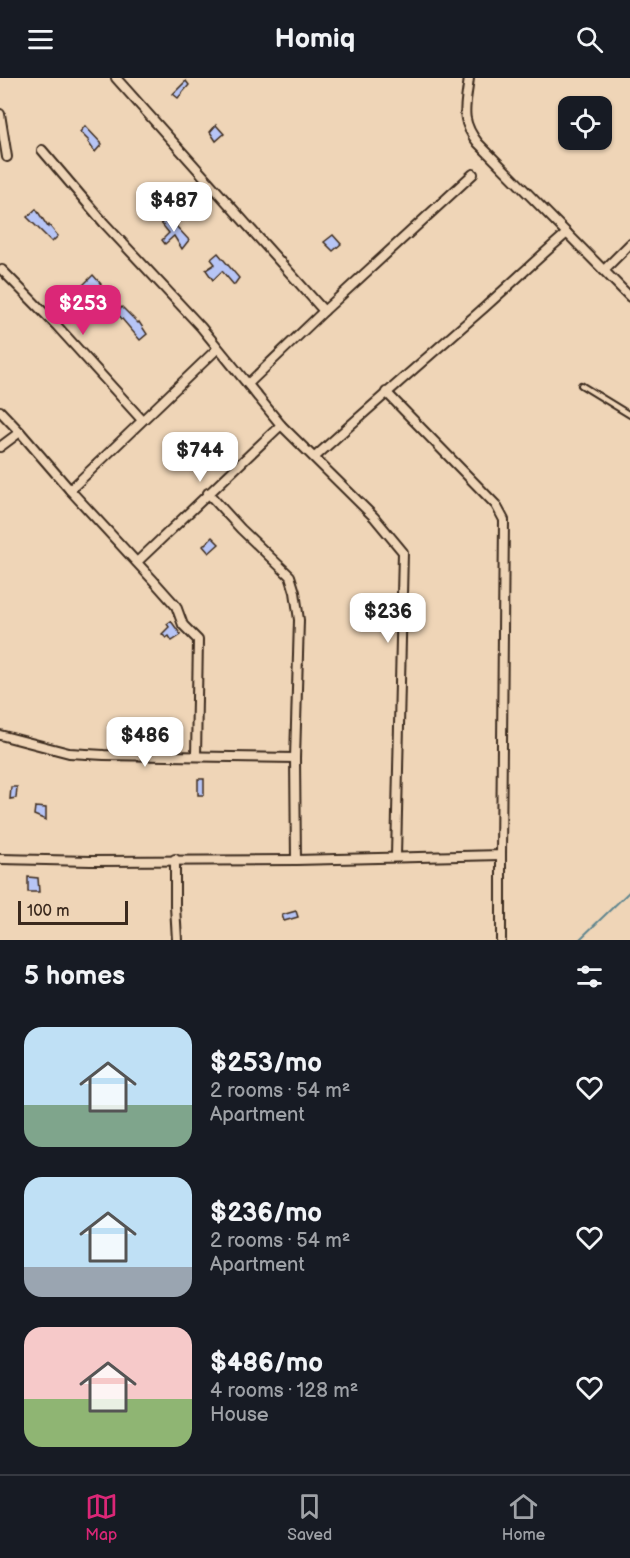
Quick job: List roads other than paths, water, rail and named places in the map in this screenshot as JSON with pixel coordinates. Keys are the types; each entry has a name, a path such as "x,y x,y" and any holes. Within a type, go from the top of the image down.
{"street":[{"path":"116,78 324,311"},
{"path":"469,78 465,115 467,130 630,297"},
{"path":"0,114 7,157"},
{"path":"42,150 104,223 201,327 281,425 374,517 403,552 396,856"},
{"path":"249,383 473,174"},
{"path":"315,457 567,233"},
{"path":"604,270 630,244"},
{"path":"2,270 57,326 142,420"},
{"path":"70,490 217,349"},
{"path":"386,392 496,505 504,520 501,940"},
{"path":"0,411 176,606 183,625 198,639 196,756"},
{"path":"137,562 281,425"},
{"path":"0,447 20,432"},
{"path":"208,493 241,529 290,576 295,592 299,620 296,860"},
{"path":"0,735 69,753 296,758"},
{"path":"0,859 296,860 501,855"},
{"path":"175,859 177,940"}],"lane":[{"path":"581,385 630,415"}],"waterway":[{"path":"579,940 630,891"}]}
